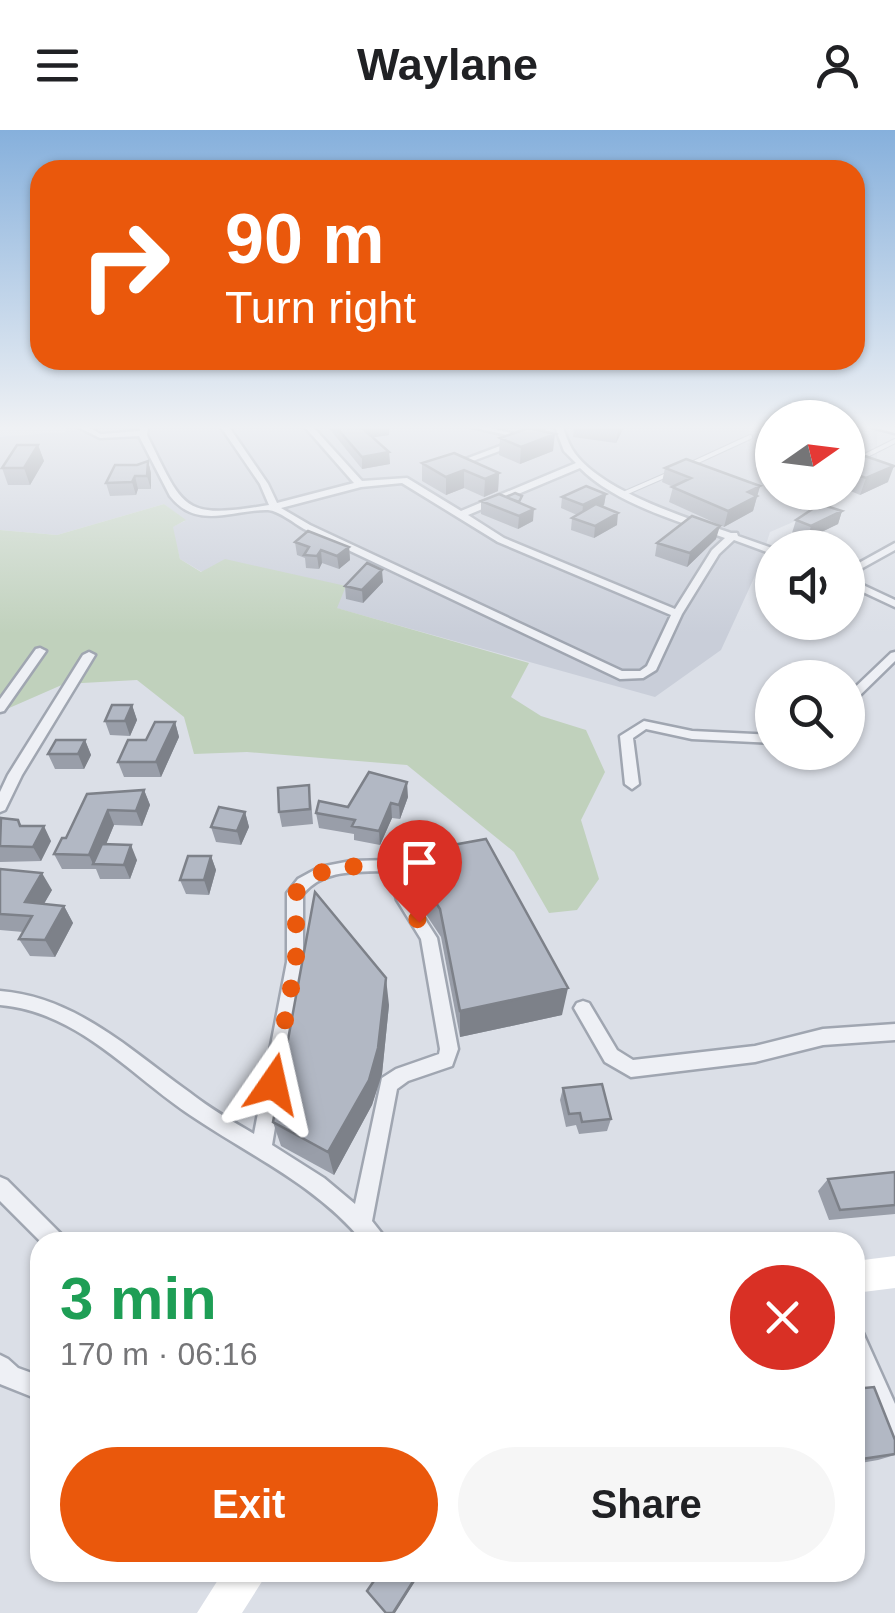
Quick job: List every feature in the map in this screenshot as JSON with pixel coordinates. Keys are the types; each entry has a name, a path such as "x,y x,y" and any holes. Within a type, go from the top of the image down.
{"street":[{"path":"177,496 186,508 239,512 275,508 317,496"},
{"path":"270,496 275,508 308,528 620,674 643,674 652,668 677,614 715,552 734,535"},
{"path":"432,496 501,540 677,614"},
{"path":"463,514 505,496"},
{"path":"629,496 755,543"},
{"path":"865,563 895,546"},
{"path":"865,589 895,604"},
{"path":"0,708 40,651"},
{"path":"865,684 895,655"},
{"path":"0,807 15,775 89,656"},
{"path":"632,784 626,736 644,725 692,735 755,738"},
{"path":"261,1149 296,962 296,893 315,874 336,868 390,865 397,871 405,900 429,938 448,1049 446,1060 402,1075 390,1084 362,1221"},
{"path":"0,998 20,1000 85,1026 195,1108 261,1149 362,1221 369,1232"},
{"path":"583,1008 612,1056 632,1069 755,1054 823,1037 895,1032"},
{"path":"0,1187 45,1232"},
{"path":"865,1276 895,1272"},
{"path":"865,1364 895,1432"},
{"path":"0,1367 10,1377 30,1384"},
{"path":"217,1613 241,1582"}],"shaded area":[{"path":"0,496 755,496 755,510 808,510 807,516 775,530 755,530 755,576 721,650 655,697 336,608 345,587 202,572 180,559 172,527 185,521 164,504 57,535 0,530"}],"green space":[{"path":"164,504 186,520 173,527 180,559 201,572 225,559 346,586 337,608 529,663 511,697 541,716 586,730 605,772 581,820 599,879 577,910 549,913 514,852 407,765 247,752 194,754 184,717 137,680 64,684 0,712 0,530 57,535"}],"building":[{"path":"504,496 534,509 519,516 481,501"},
{"path":"564,496 601,496 583,505"},
{"path":"693,496 755,496 728,511"},
{"path":"596,504 618,513 595,526 572,518"},
{"path":"811,510 842,511 811,526 796,520"},
{"path":"692,516 720,526 690,553 657,543"},
{"path":"308,531 349,547 337,556 321,550 317,556 304,555 309,547 295,542"},
{"path":"367,563 382,570 362,590 345,586"},
{"path":"112,705 132,705 125,721 105,721"},
{"path":"155,722 175,722 156,762 118,762 128,740 146,740"},
{"path":"56,740 85,740 78,754 48,754"},
{"path":"369,772 407,782 399,805 391,803 379,831 352,826 355,820 316,813 319,801 348,807"},
{"path":"309,785 310,809 279,812 278,788"},
{"path":"144,790 136,811 108,810 89,855 54,854 87,794"},
{"path":"219,807 245,812 237,831 211,827"},
{"path":"1,818 18,820 20,826 44,826 33,847 0,846"},
{"path":"486,839 568,988 460,1011 440,909 422,881 414,852"},
{"path":"102,844 131,845 124,865 93,864"},
{"path":"188,856 211,856 204,880 180,880"},
{"path":"0,869 42,873 25,902 64,906 45,940 19,939 32,916 0,914"},
{"path":"315,892 386,978 378,1048 369,1080 328,1152 273,1122"},
{"path":"602,1084 611,1119 582,1122 580,1113 569,1114 563,1088"},
{"path":"895,1172 895,1205 840,1210 828,1179"},
{"path":"874,1387 895,1440 895,1454 865,1458 865,1388"},
{"path":"373,1582 413,1582 393,1613 386,1613 367,1591"}],"route":[{"path":"273,1084 296,962 296,893 300,885 315,874 336,868 390,865 397,871 405,900 419,922"}]}
